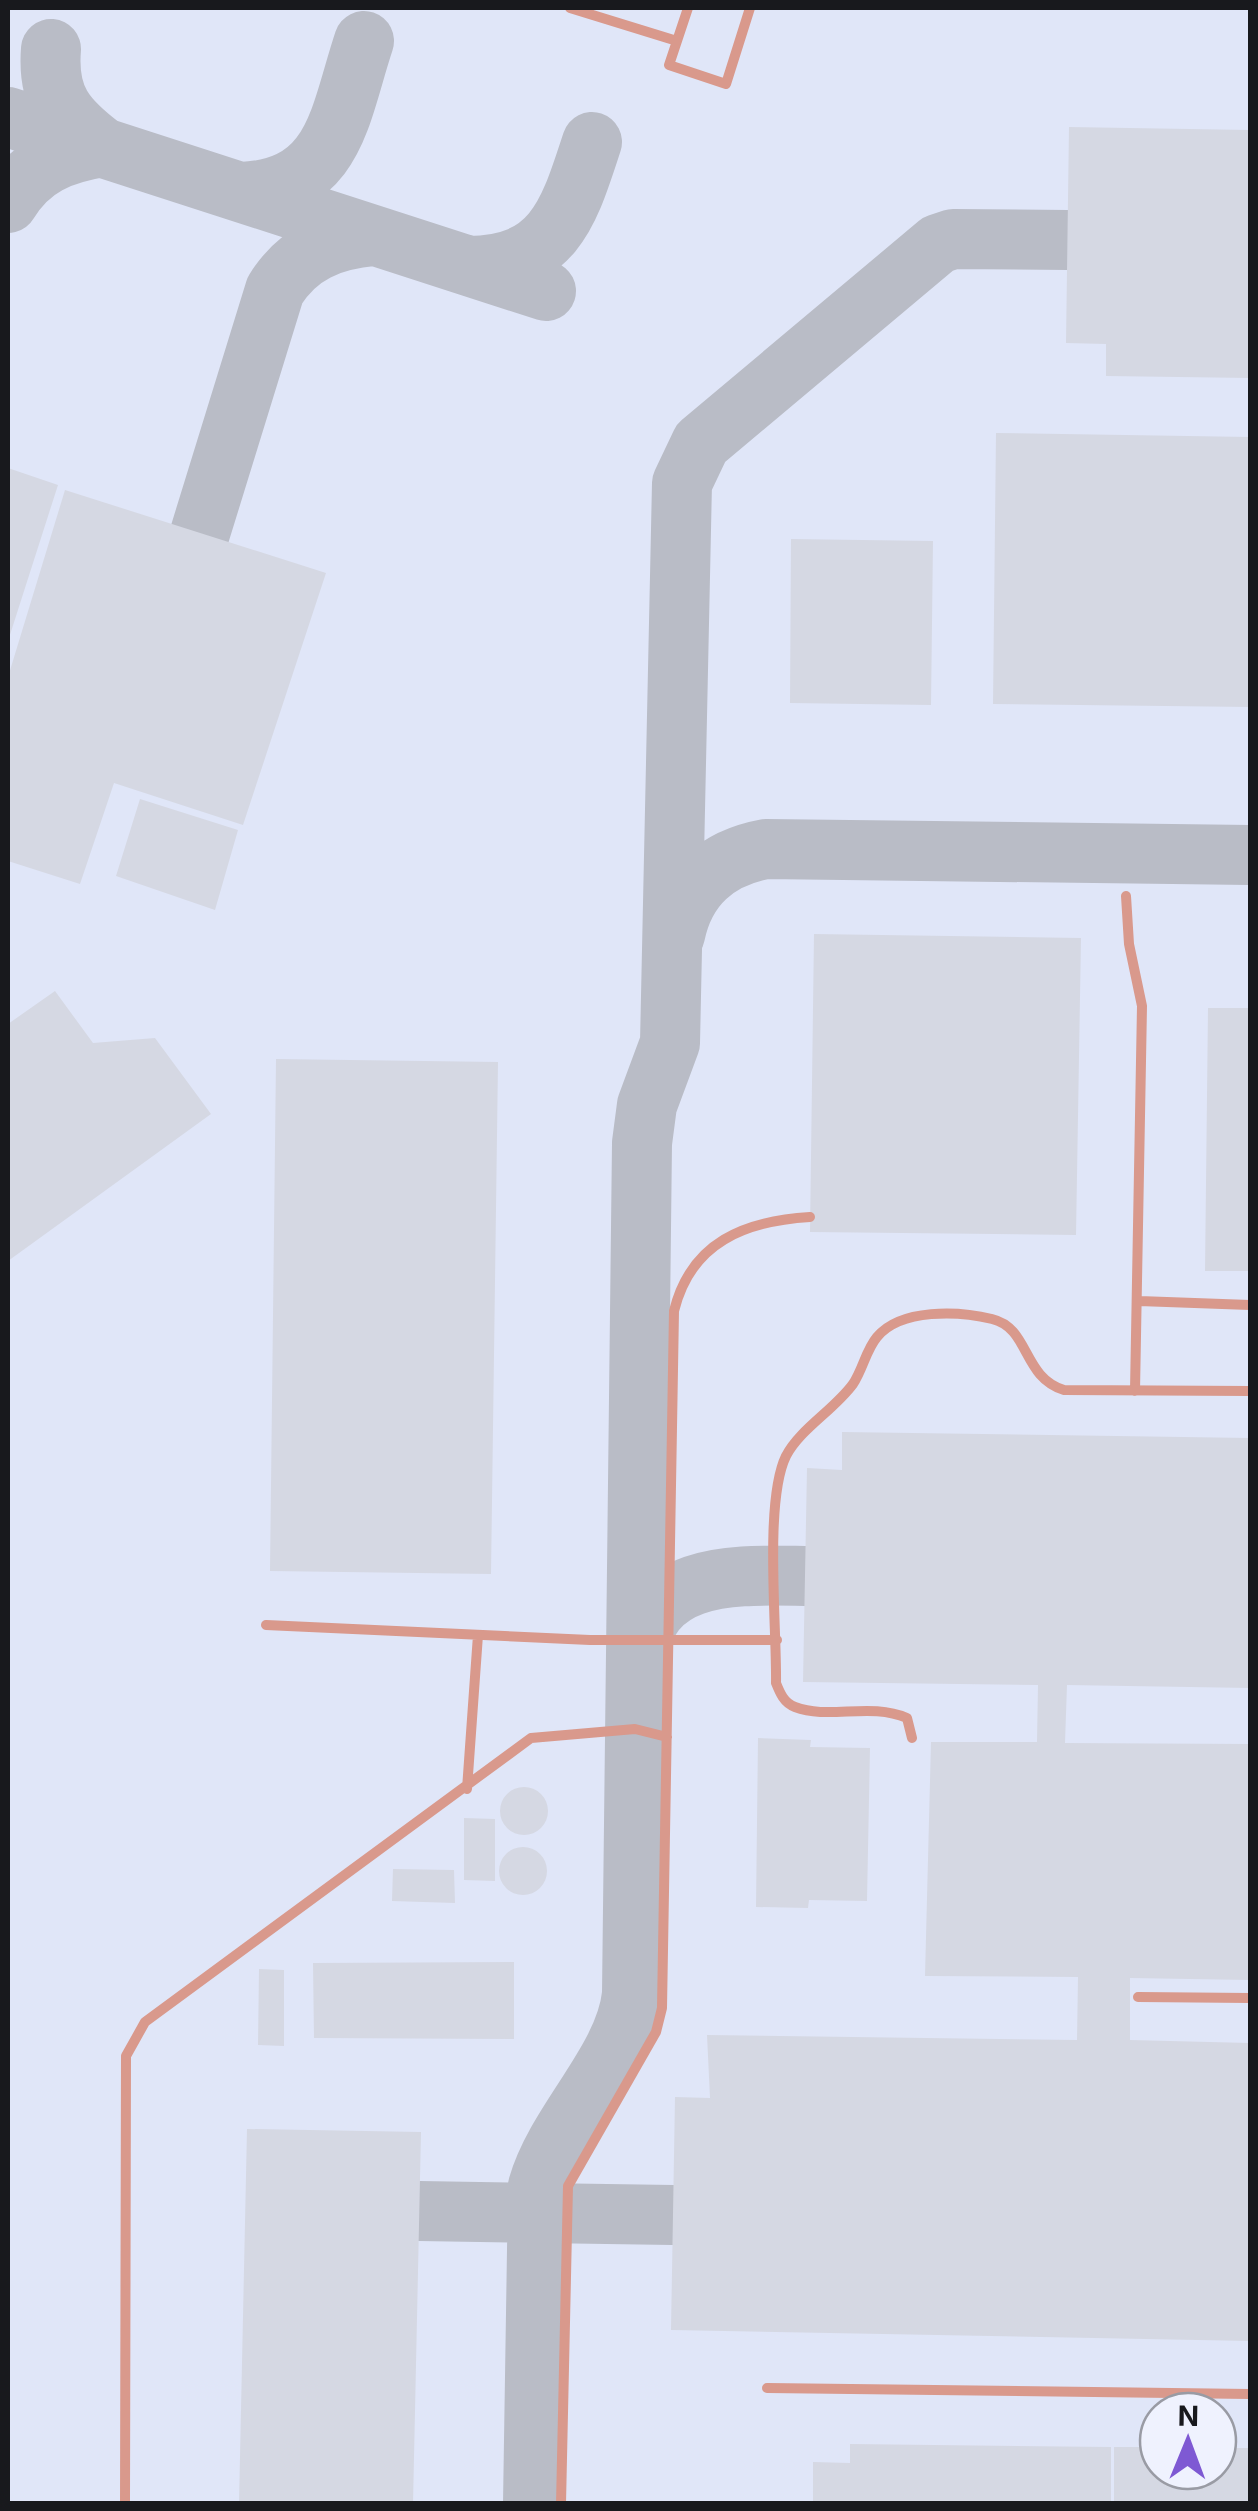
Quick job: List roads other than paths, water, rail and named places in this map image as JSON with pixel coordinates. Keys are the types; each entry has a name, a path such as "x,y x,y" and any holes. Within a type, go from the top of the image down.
{"lane":[{"path":"570,8 677,41"},
{"path":"688,8 670,65 726,84 750,8"},
{"path":"1126,896 1142,1006 1135,1390"},
{"path":"560,2504 568,2186 659,2020 672,1338 679,1292 700,1257 718,1240 762,1221 810,1217"},
{"path":"1138,1302 1250,1304"},
{"path":"912,1738 907,1718 889,1710 795,1708 781,1697 776,1683 776,1513 785,1458 796,1440 830,1413 855,1381 874,1340 896,1321 918,1316 997,1320 1017,1336 1037,1376 1052,1386 1250,1391"},
{"path":"266,1625 478,1635 777,1640"},
{"path":"466,1790 478,1635"},
{"path":"124,2504 126,2056 144,2022 408,1828 466,1790 531,1738 635,1729 667,1738"},
{"path":"1138,1997 1250,1998"},
{"path":"768,2388 1250,2394"}]}
